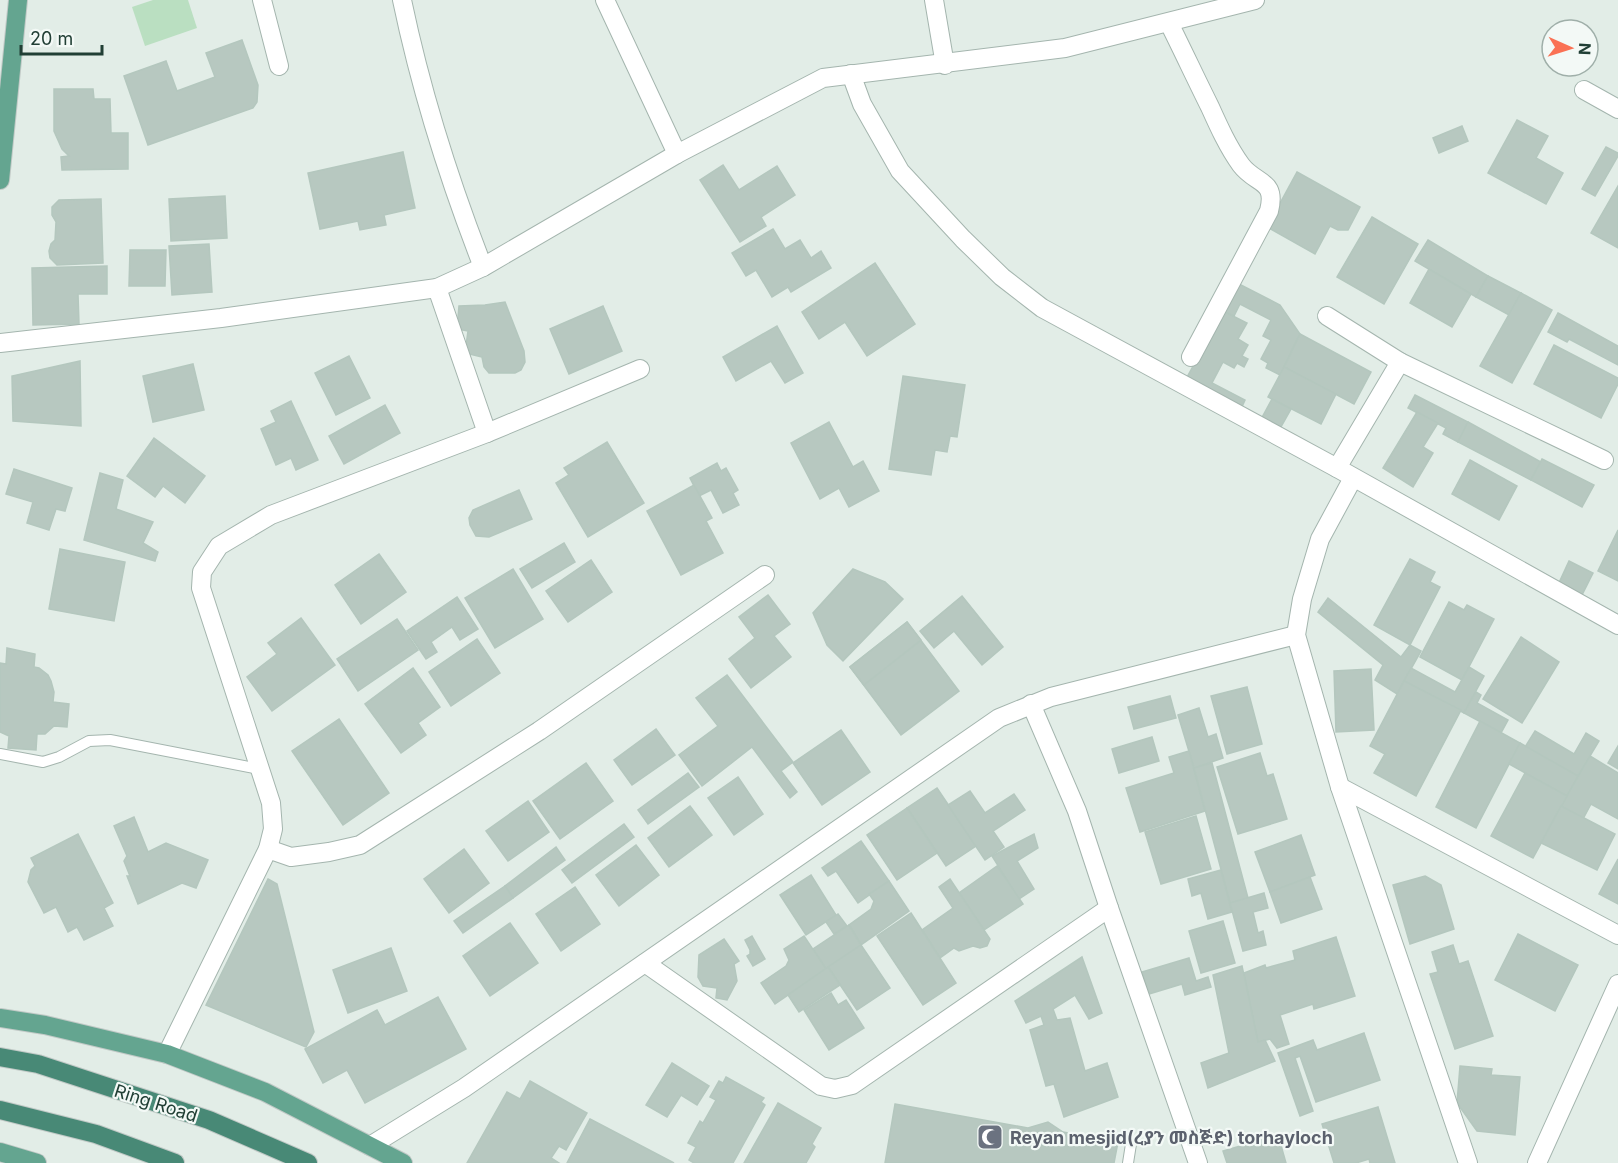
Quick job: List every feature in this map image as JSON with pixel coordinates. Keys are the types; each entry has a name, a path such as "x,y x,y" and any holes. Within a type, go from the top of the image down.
{"highway":[{"name":"Ring Road","path":"0,1057 38,1064 209,1120 308,1163"},
{"path":"0,1110 96,1134 175,1163"}],"main road":[{"path":"0,180 18,0"},
{"path":"0,1017 45,1025 168,1054 265,1092 403,1163"},
{"path":"0,1152 37,1163"}],"street":[{"path":"262,0 279,66"},
{"path":"402,0 433,121 458,203 483,267"},
{"path":"605,0 677,154"},
{"path":"934,0 945,64"},
{"path":"0,343 221,318 437,288 483,267 677,154 823,78 1065,48 1255,0"},
{"path":"1169,22 1224,137 1241,166 1251,176 1266,184 1271,191 1272,199 1269,211 1191,357"},
{"path":"851,74 862,105 900,171 1002,277 1042,308 1337,468 1618,625"},
{"path":"1584,90 1618,109"},
{"path":"437,288 488,433"},
{"path":"1327,316 1400,362 1604,460"},
{"path":"1337,468 1400,362"},
{"path":"168,1054 268,849 273,829 271,803 201,588 202,572 211,557 219,546 271,515 488,433 640,369"},
{"path":"1353,478 1320,539 1302,599 1296,635 1340,787 1468,1163"},
{"path":"268,849 291,857 360,845 539,731 765,575"},
{"path":"370,1146 464,1088 999,718 1031,704 1296,635"},
{"path":"1031,704 1077,811 1198,1163"},
{"path":"1340,787 1618,935"},
{"path":"645,963 821,1086 835,1089 852,1084 1109,908"},
{"path":"1537,1163 1618,984"}],"lane":[{"path":"0,754 43,762 59,757 89,741 110,740 259,769"},
{"path":"1128,1163 1131,1144"}],"green space":[{"path":"153,0 188,0 197,28 145,46 132,7"}],"building":[{"path":"242,40 258,85 257,102 253,108 148,145 124,76 166,61 177,91 215,77 206,53"},
{"path":"54,89 93,89 94,99 110,99 111,133 128,133 128,169 62,170 61,157 69,156 62,149 54,131"},
{"path":"1517,120 1548,136 1536,158 1563,173 1546,204 1488,173"},
{"path":"1462,126 1468,141 1439,153 1433,138"},
{"path":"1606,147 1618,153 1618,156 1595,196 1582,189"},
{"path":"403,152 415,208 384,215 386,225 360,230 358,221 320,229 308,173"},
{"path":"723,165 739,190 777,166 795,195 761,217 766,226 740,242 700,180"},
{"path":"1297,172 1360,207 1348,230 1338,230 1330,226 1315,254 1267,227"},
{"path":"1618,186 1618,248 1591,233"},
{"path":"225,196 227,238 171,241 169,199"},
{"path":"101,199 103,263 57,265 50,258 49,251 55,240 56,222 52,215 52,207 59,200"},
{"path":"1372,217 1418,244 1384,304 1337,277"},
{"path":"773,229 785,249 800,240 811,258 821,251 831,268 791,292 788,287 772,297 756,270 746,276 732,253"},
{"path":"1428,240 1488,276 1476,297 1415,261"},
{"path":"209,244 212,292 172,295 169,246"},
{"path":"130,250 166,250 165,286 129,286"},
{"path":"875,263 915,324 867,356 845,322 819,339 802,312"},
{"path":"107,266 107,294 78,294 79,324 33,325 32,268"},
{"path":"1429,269 1471,294 1452,327 1410,303"},
{"path":"1488,276 1521,293 1509,315 1476,297"},
{"path":"1237,283 1280,305 1300,334 1280,375 1266,368 1268,363 1261,359 1271,340 1263,336 1271,320 1240,304 1234,316 1223,311"},
{"path":"1521,293 1552,310 1512,383 1480,366"},
{"path":"505,302 524,351 525,362 521,370 515,373 489,373 484,367 482,357 465,353 468,331 457,329 459,306"},
{"path":"603,306 622,351 569,374 550,329"},
{"path":"1223,311 1247,323 1238,339 1248,345 1242,356 1248,359 1244,367 1237,363 1234,368 1223,362 1212,383 1245,400 1240,411 1185,381"},
{"path":"1558,313 1618,346 1618,365 1569,339 1567,342 1548,332"},
{"path":"777,326 803,373 785,383 771,361 736,381 723,357"},
{"path":"1300,334 1371,372 1354,404 1284,367"},
{"path":"1554,345 1618,378 1618,384 1601,418 1534,384"},
{"path":"349,356 370,398 336,415 315,373"},
{"path":"80,361 81,426 13,421 12,376"},
{"path":"193,364 204,410 153,422 143,376"},
{"path":"1284,367 1336,394 1321,424 1268,397"},
{"path":"903,376 965,385 957,437 950,436 947,452 935,450 931,475 889,469"},
{"path":"1415,395 1468,422 1458,442 1443,434 1446,428 1408,408"},
{"path":"1272,399 1291,409 1277,434 1259,423"},
{"path":"291,401 318,460 296,470 291,458 276,465 261,429 276,422 271,411"},
{"path":"385,405 400,433 344,464 329,436"},
{"path":"1417,412 1438,423 1423,447 1433,453 1413,487 1383,468"},
{"path":"829,422 853,467 863,461 879,491 849,507 839,488 820,499 791,443"},
{"path":"1468,422 1541,462 1531,480 1458,442"},
{"path":"154,438 205,476 185,503 163,486 155,497 127,476"},
{"path":"607,442 644,503 588,537 556,483 569,475 564,468"},
{"path":"1542,459 1594,485 1582,507 1531,480"},
{"path":"1470,460 1517,486 1499,520 1452,494"},
{"path":"717,463 721,471 726,468 738,490 733,493 739,505 723,513 711,490 699,496 690,478"},
{"path":"14,469 72,488 65,511 56,509 49,530 27,523 33,502 6,494"},
{"path":"100,473 123,480 116,509 153,522 143,543 158,552 155,561 84,540"},
{"path":"694,485 712,518 706,521 723,553 681,575 647,511"},
{"path":"519,490 532,519 489,537 476,536 469,518 473,510"},
{"path":"1618,530 1618,581 1598,571"},
{"path":"564,543 575,562 532,588 520,569"},
{"path":"60,549 125,562 114,621 49,609"},
{"path":"379,554 406,592 361,624 335,585"},
{"path":"1410,559 1435,572 1430,582 1440,587 1410,645 1374,625"},
{"path":"591,560 612,592 568,622 546,591"},
{"path":"1569,561 1593,573 1581,597 1558,585"},
{"path":"513,569 543,619 495,648 465,598"},
{"path":"853,569 885,582 903,599 843,661 827,645 813,613"},
{"path":"768,595 790,624 774,636 791,657 751,688 729,659 755,638 739,617"},
{"path":"962,596 1003,647 982,665 954,631 934,648 920,631"},
{"path":"457,597 478,629 460,640 452,627 431,642 437,652 426,659 407,631"},
{"path":"1328,598 1401,657 1410,645 1421,651 1397,694 1375,680 1383,665 1318,612"},
{"path":"1449,602 1464,610 1467,605 1494,619 1462,680 1420,657"},
{"path":"301,618 335,665 272,711 247,677 277,654 268,643"},
{"path":"397,619 418,650 358,691 337,659"},
{"path":"907,622 959,691 901,735 850,667"},
{"path":"907,622 921,640 864,685 850,667"},
{"path":"1521,637 1559,662 1522,723 1483,699"},
{"path":"477,639 500,673 451,706 429,672"},
{"path":"7,648 35,654 34,667 48,675 51,681 54,692 53,702 69,704 67,727 54,726 45,734 37,734 36,750 8,748 9,736 0,732 0,663 6,664"},
{"path":"1469,667 1484,676 1464,713 1404,681 1411,668 1455,692"},
{"path":"413,668 440,707 418,723 426,735 401,753 365,704"},
{"path":"1371,669 1374,730 1336,732 1334,671"},
{"path":"727,675 793,762 781,771 797,792 790,798 752,747 702,786 679,755 718,726 696,698"},
{"path":"1404,681 1461,710 1416,796 1374,773 1385,754 1370,746"},
{"path":"1247,687 1262,744 1227,754 1211,696"},
{"path":"1476,692 1481,695 1477,703 1508,720 1501,733 1464,713"},
{"path":"1170,696 1176,718 1134,729 1128,707"},
{"path":"1199,708 1208,737 1216,734 1223,758 1194,768 1178,715"},
{"path":"339,719 389,793 343,825 292,751"},
{"path":"1480,721 1520,743 1476,828 1436,807"},
{"path":"656,729 675,755 632,785 614,760"},
{"path":"841,730 870,772 822,805 793,763"},
{"path":"1535,731 1574,754 1586,733 1599,741 1578,776 1525,747"},
{"path":"1152,737 1159,761 1119,773 1112,749"},
{"path":"1520,743 1578,776 1567,796 1509,764"},
{"path":"1618,746 1618,769 1608,763"},
{"path":"1189,751 1205,811 1140,832 1126,788 1174,773 1169,757"},
{"path":"1260,753 1267,776 1273,774 1287,819 1238,834 1217,767"},
{"path":"1590,756 1618,773 1618,819 1591,804 1583,819 1561,806"},
{"path":"586,763 613,801 560,839 533,801"},
{"path":"1212,763 1248,898 1230,903 1194,768"},
{"path":"688,773 699,787 648,824 638,810"},
{"path":"1525,773 1567,796 1533,858 1491,836"},
{"path":"738,777 763,814 734,835 708,798"},
{"path":"937,788 976,846 946,866 907,808"},
{"path":"970,791 985,813 1014,794 1025,810 993,831 1004,847 985,860 948,805"},
{"path":"528,801 549,832 508,861 486,831"},
{"path":"690,806 712,835 669,867 648,838"},
{"path":"1561,806 1615,834 1597,870 1541,843"},
{"path":"907,808 937,853 897,880 867,835"},
{"path":"1196,816 1211,869 1161,884 1145,832"},
{"path":"134,817 148,852 166,843 208,860 196,888 182,883 138,904 127,876 130,876 124,861 127,856 114,826"},
{"path":"624,824 634,837 572,883 562,870"},
{"path":"78,834 113,903 104,908 113,926 84,940 77,927 68,932 56,907 44,913 28,882 31,870 35,866 31,858"},
{"path":"1034,834 1038,848 1017,861 1034,889 1019,899 992,856"},
{"path":"1301,835 1315,875 1270,892 1255,852"},
{"path":"861,841 889,881 858,903 836,871 828,876 822,868"},
{"path":"636,845 659,875 619,906 596,875"},
{"path":"556,847 565,860 513,898 505,886"},
{"path":"464,849 489,883 449,913 424,879"},
{"path":"1618,859 1618,904 1599,894"},
{"path":"997,866 1023,904 984,930 959,893"},
{"path":"1221,870 1232,912 1208,919 1201,893 1192,896 1188,879"},
{"path":"811,875 836,915 806,935 780,895"},
{"path":"1425,876 1441,885 1454,929 1410,944 1393,885"},
{"path":"1310,877 1322,909 1281,923 1270,892"},
{"path":"268,879 277,884 314,1032 306,1047 206,1005"},
{"path":"950,879 990,939 987,946 980,948 973,946 959,951 954,948 940,958 922,930 953,908 939,887"},
{"path":"889,881 909,911 861,945 849,925 871,909 874,901 869,894"},
{"path":"505,886 513,898 463,933 454,921"},
{"path":"575,887 600,924 561,951 536,914"},
{"path":"1264,893 1268,908 1253,912 1258,933 1263,931 1266,945 1243,951 1230,903"},
{"path":"911,913 956,983 923,1005 877,936"},
{"path":"838,914 847,926 834,934 826,922"},
{"path":"1223,921 1235,963 1201,973 1189,931"},
{"path":"510,923 538,963 490,996 463,956"},
{"path":"849,925 861,945 826,969 813,949"},
{"path":"1518,934 1578,965 1555,1011 1495,980"},
{"path":"752,936 765,959 753,966 747,956 750,950 745,940"},
{"path":"804,936 826,969 775,1004 761,983 786,966 789,960 784,949"},
{"path":"1336,937 1355,996 1314,1009 1313,1004 1280,1015 1289,1044 1277,1048 1270,1039 1258,1042 1244,973 1265,965 1266,968 1295,960 1293,951"},
{"path":"724,939 739,961 734,964 737,981 727,1000 716,998 717,988 703,986 698,977 699,955"},
{"path":"861,945 890,988 857,1010 828,967"},
{"path":"1453,945 1459,964 1468,961 1493,1036 1455,1049 1430,974 1438,972 1432,952"},
{"path":"391,948 407,991 348,1013 333,970"},
{"path":"1082,957 1102,1013 1089,1019 1075,995 1053,1009 1057,1020 1070,1018 1085,1071 1107,1063 1118,1097 1064,1117 1054,1084 1046,1086 1030,1030 1044,1025 1041,1016 1026,1023 1015,1001"},
{"path":"1189,958 1196,981 1208,977 1211,987 1185,995 1182,984 1149,994 1142,972"},
{"path":"1242,966 1258,1042 1265,1040 1275,1061 1208,1088 1201,1063 1229,1053 1213,975"},
{"path":"828,967 840,985 799,1012 788,995"},
{"path":"831,993 838,1005 846,1000 864,1028 829,1050 804,1010"},
{"path":"438,997 466,1049 365,1103 347,1070 323,1083 305,1049 377,1010 385,1025"},
{"path":"1364,1033 1380,1080 1316,1102 1300,1056 1295,1058 1313,1111 1300,1116 1278,1053 1313,1040 1317,1050"},
{"path":"672,1063 709,1086 697,1105 681,1095 667,1117 646,1105"},
{"path":"1460,1066 1492,1069 1491,1075 1520,1077 1515,1135 1477,1131 1457,1103"},
{"path":"726,1077 764,1098 761,1102 765,1105 733,1163 694,1163 689,1160 696,1147 688,1143 700,1121 703,1123 716,1100 710,1097 719,1081 723,1083"},
{"path":"530,1081 587,1113 566,1150 559,1146 551,1158 559,1163 467,1163 507,1092 520,1099"},
{"path":"778,1103 821,1128 812,1144 815,1147 806,1163 744,1163"},
{"name":"Reyan mesjid(ረያን መስጅድ) torhayloch","path":"895,1104 1028,1128 1048,1122 1063,1132 1118,1142 1114,1163 885,1163"},
{"path":"1378,1107 1395,1163 1370,1163 1369,1159 1356,1163 1334,1163 1322,1124"},
{"path":"590,1119 674,1163 567,1163"},
{"path":"1278,1135 1286,1163 1227,1163 1223,1151"}],"place":[{"name":"Reyan mesjid(ረያን መስጅድ) torhayloch","path":"990,1137"}]}
